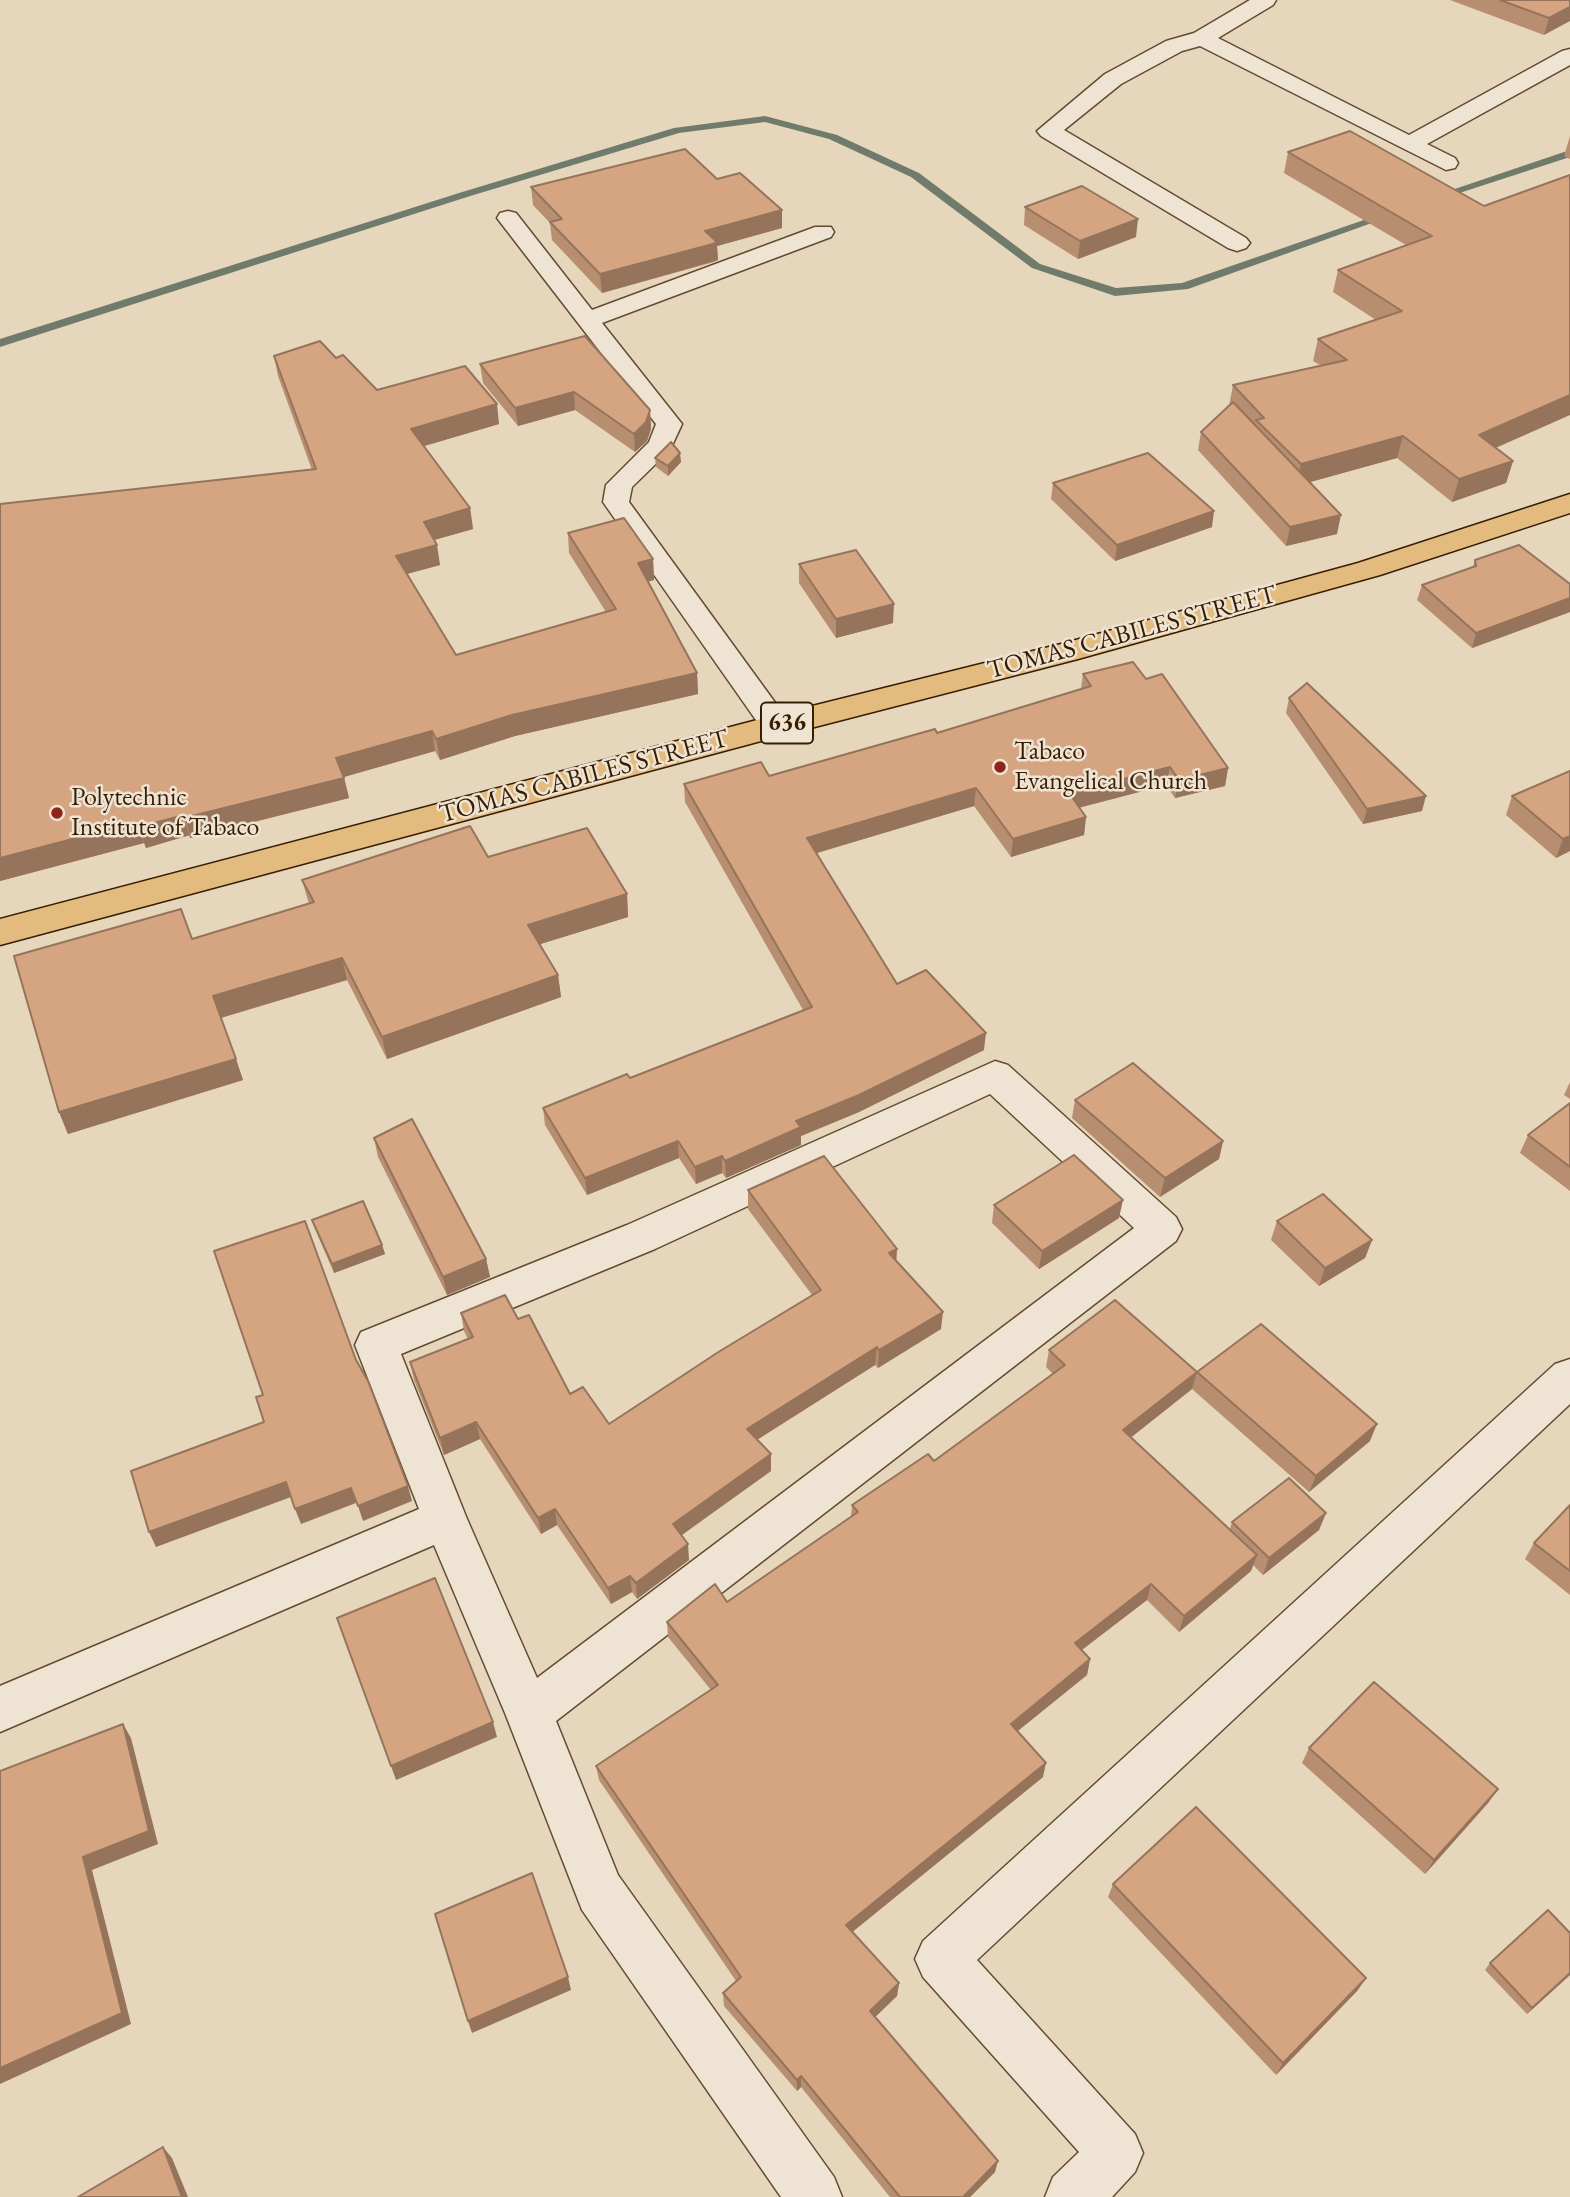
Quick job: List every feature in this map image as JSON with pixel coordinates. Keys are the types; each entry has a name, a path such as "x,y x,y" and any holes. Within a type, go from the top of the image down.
{"main road":[{"name":"TOMAS CABILES STREET","path":"0,932 776,726 1067,652 1369,569 1570,503"}],"street":[{"path":"1237,243 1049,131 1113,79 1174,46 1202,38 1265,0"},
{"path":"1202,38 1446,163"},
{"path":"1409,144 1570,56"},
{"path":"529,1713 1162,1229 995,1075 641,1237 376,1345 445,1519 529,1713 600,1892 814,2197"},
{"path":"1073,2197 1116,2153 941,1959 1570,1377"},
{"path":"0,1709 445,1519"}],"lane":[{"path":"508,218 669,424 661,445 619,485 616,502 776,726"},
{"path":"587,320 823,232"}],"building":[{"path":"1500,0 1570,0 1570,7 1549,18"},
{"path":"1350,131 1484,206 1570,175 1570,395 1479,435 1513,461 1459,479 1403,436 1301,464 1256,420 1264,418 1233,385 1347,360 1318,339 1402,311 1338,270 1432,236 1288,152"},
{"path":"685,149 717,179 740,173 782,210 705,231 717,242 713,244 600,274 550,222 562,219 531,187"},
{"path":"1082,186 1138,219 1080,241 1025,207"},
{"path":"585,336 650,410 646,422 634,434 574,392 515,408 480,364"},
{"path":"320,341 336,358 343,355 377,390 465,366 497,404 411,429 470,508 424,522 437,545 396,556 456,655 616,609 568,533 624,518 653,559 638,563 697,673 512,715 436,739 432,731 336,758 344,778 184,818 184,815 139,827 137,822 0,858 0,504 316,469 274,356"},
{"path":"1233,402 1341,515 1290,527 1201,432"},
{"path":"671,442 680,453 668,466 655,458"},
{"path":"1148,453 1214,511 1117,545 1053,483"},
{"path":"1519,545 1570,584 1570,598 1476,633 1422,585 1476,566 1475,560"},
{"path":"856,550 894,604 836,619 799,564"},
{"path":"1133,662 1146,679 1162,674 1228,768 1179,780 1170,767 1069,793 1086,817 1013,839 976,788 807,838 897,984 926,970 986,1033 859,1095 796,1121 801,1127 725,1161 722,1156 695,1167 678,1141 585,1178 543,1108 627,1074 630,1078 812,1007 684,784 761,762 769,776 935,729 937,733 1091,686 1083,674"},
{"path":"1307,683 1426,796 1367,809 1289,698"},
{"path":"1570,771 1570,836 1563,839 1512,796"},
{"path":"470,826 488,857 587,828 627,894 528,925 558,975 382,1037 342,958 213,996 236,1059 59,1112 14,956 181,909 192,939 314,902 302,880"},
{"path":"1133,1063 1223,1141 1165,1178 1075,1100"},
{"path":"1570,1103 1570,1167 1528,1135"},
{"path":"412,1119 486,1259 443,1277 374,1138"},
{"path":"1074,1155 1123,1200 1042,1251 994,1205"},
{"path":"824,1156 897,1249 889,1253 943,1312 879,1350 877,1347 747,1429 771,1454 673,1524 688,1544 636,1583 630,1576 608,1588 555,1509 538,1518 476,1422 440,1438 410,1362 473,1337 461,1313 505,1295 518,1319 529,1315 570,1394 583,1387 609,1424 720,1351 821,1290 748,1190"},
{"path":"1323,1194 1372,1240 1325,1268 1277,1221"},
{"path":"363,1201 382,1245 332,1264 312,1220"},
{"path":"305,1221 356,1360 368,1381 408,1486 358,1506 351,1488 295,1509 286,1482 149,1532 131,1471 264,1422 256,1397 263,1395 214,1251"},
{"path":"1115,1300 1197,1372 1123,1430 1257,1555 1184,1616 1151,1584 1075,1643 1090,1659 1011,1724 1046,1763 846,1925 899,1983 870,2011 998,2161 963,2197 900,2197 801,2076 797,2080 723,1993 741,1977 596,1766 718,1685 667,1622 715,1584 727,1602 858,1512 852,1505 928,1454 934,1461 1065,1365 1049,1350"},
{"path":"1261,1324 1377,1424 1316,1476 1197,1372"},
{"path":"1289,1478 1326,1513 1269,1558 1232,1522"},
{"path":"1570,1505 1570,1571 1534,1543"},
{"path":"435,1578 493,1722 391,1766 337,1618"},
{"path":"1374,1682 1498,1789 1434,1860 1309,1748"},
{"path":"123,1724 149,1831 83,1857 122,2013 0,2068 0,1771"},
{"path":"1196,1807 1366,1978 1283,2063 1113,1884"},
{"path":"532,1873 568,1977 468,2021 435,1914"},
{"path":"1548,1910 1570,1933 1570,1973 1532,2008 1490,1963"},
{"path":"163,2147 182,2197 78,2197"}],"waterway":[{"path":"0,343 463,195 678,130 765,119 833,137 915,175 1036,266 1115,292 1184,286 1388,215"},
{"path":"1434,198 1570,153"}],"place":[{"name":"Tabaco Evangelical Church","path":"1000,767"},
{"name":"Polytechnic Institute of Tabaco","path":"57,813"}]}
